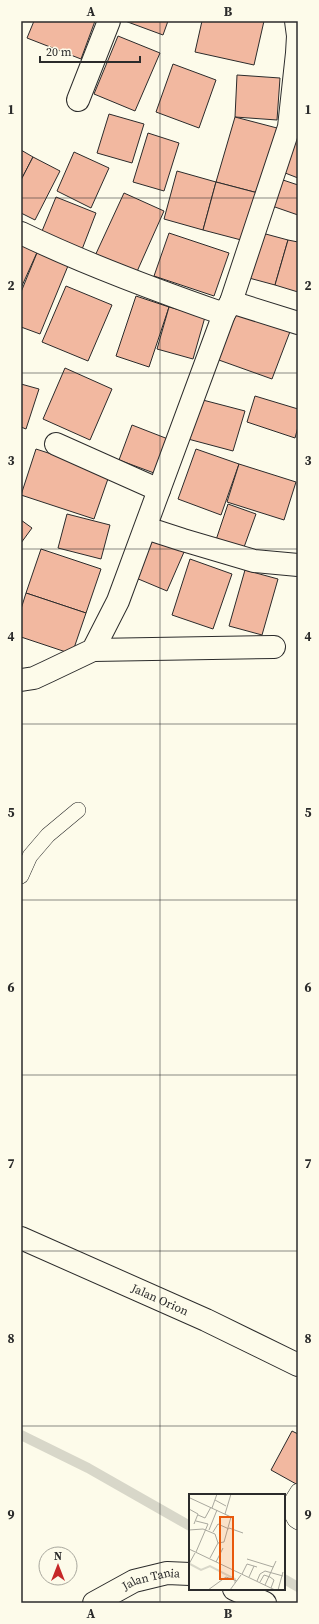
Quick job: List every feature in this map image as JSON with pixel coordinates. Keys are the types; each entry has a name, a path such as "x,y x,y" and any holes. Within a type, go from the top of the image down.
{"main road":[{"path":"78,100 108,21"},
{"path":"93,650 118,601 146,528 228,308 289,127 297,53 298,36 296,21"},
{"path":"21,233 84,262 137,283 228,308 298,322"},
{"path":"56,444 159,490"},
{"path":"146,528 254,561 298,565"},
{"path":"21,680 34,678 93,650 274,647"},
{"name":"Jalan Orion","path":"21,1238 206,1320 298,1365"},
{"name":"Jalan Tania","path":"94,1603 134,1581 167,1573 189,1574"},
{"path":"236,1590 265,1603"}],"lane":[{"path":"21,876 30,856 48,835 78,810"},
{"path":"298,1491 293,1499 290,1511 295,1520 298,1522"}],"building":[{"path":"34,21 95,21 81,59 27,38"},
{"path":"125,21 168,21 163,35"},
{"path":"202,21 264,21 254,65 195,52"},
{"path":"118,36 160,53 135,111 94,94"},
{"path":"173,64 216,80 199,128 156,112"},
{"path":"237,75 280,78 277,120 235,117"},
{"path":"109,114 144,124 132,163 97,153"},
{"path":"235,117 277,128 258,193 216,182"},
{"path":"298,126 298,178 280,171"},
{"path":"148,133 179,143 164,191 133,182"},
{"path":"21,150 33,157 21,180"},
{"path":"74,152 109,168 91,208 57,191"},
{"path":"33,157 60,171 35,220 21,213 21,180"},
{"path":"177,171 216,182 203,230 164,219"},
{"path":"280,179 298,185 298,215 272,206"},
{"path":"216,182 258,193 245,241 203,230"},
{"path":"124,193 164,211 135,276 94,258"},
{"path":"56,197 96,213 81,252 40,236"},
{"path":"169,233 229,253 214,296 154,276"},
{"path":"262,233 288,240 275,285 249,278"},
{"path":"288,240 298,242 298,292 275,285"},
{"path":"21,241 39,248 21,288"},
{"path":"39,248 70,261 40,334 21,327 21,292"},
{"path":"66,286 112,305 88,361 42,342"},
{"path":"136,296 169,307 149,367 116,356"},
{"path":"169,307 205,317 193,359 157,349"},
{"path":"235,308 291,329 272,379 216,359"},
{"path":"65,368 112,389 90,440 43,419"},
{"path":"21,384 39,389 26,429 21,427"},
{"path":"255,396 298,409 298,427 295,438 247,422"},
{"path":"199,399 245,411 233,451 188,439"},
{"path":"132,425 168,439 154,473 119,460"},
{"path":"36,449 110,473 94,519 21,495"},
{"path":"196,449 239,464 221,515 178,499"},
{"path":"239,464 296,482 284,520 227,502"},
{"path":"228,504 256,514 243,550 216,540"},
{"path":"67,514 110,525 101,559 58,548"},
{"path":"21,520 32,528 21,543"},
{"path":"152,539 184,552 167,591 136,578"},
{"path":"41,549 101,569 86,613 26,593"},
{"path":"190,559 232,574 213,629 172,615"},
{"path":"245,570 278,579 262,635 229,626"},
{"path":"26,593 86,613 72,654 21,637 21,609"},
{"path":"292,1431 298,1434 298,1485 271,1470"}],"waterway":[{"path":"21,1435 88,1468 189,1525"},
{"path":"285,1580 298,1587"}]}
